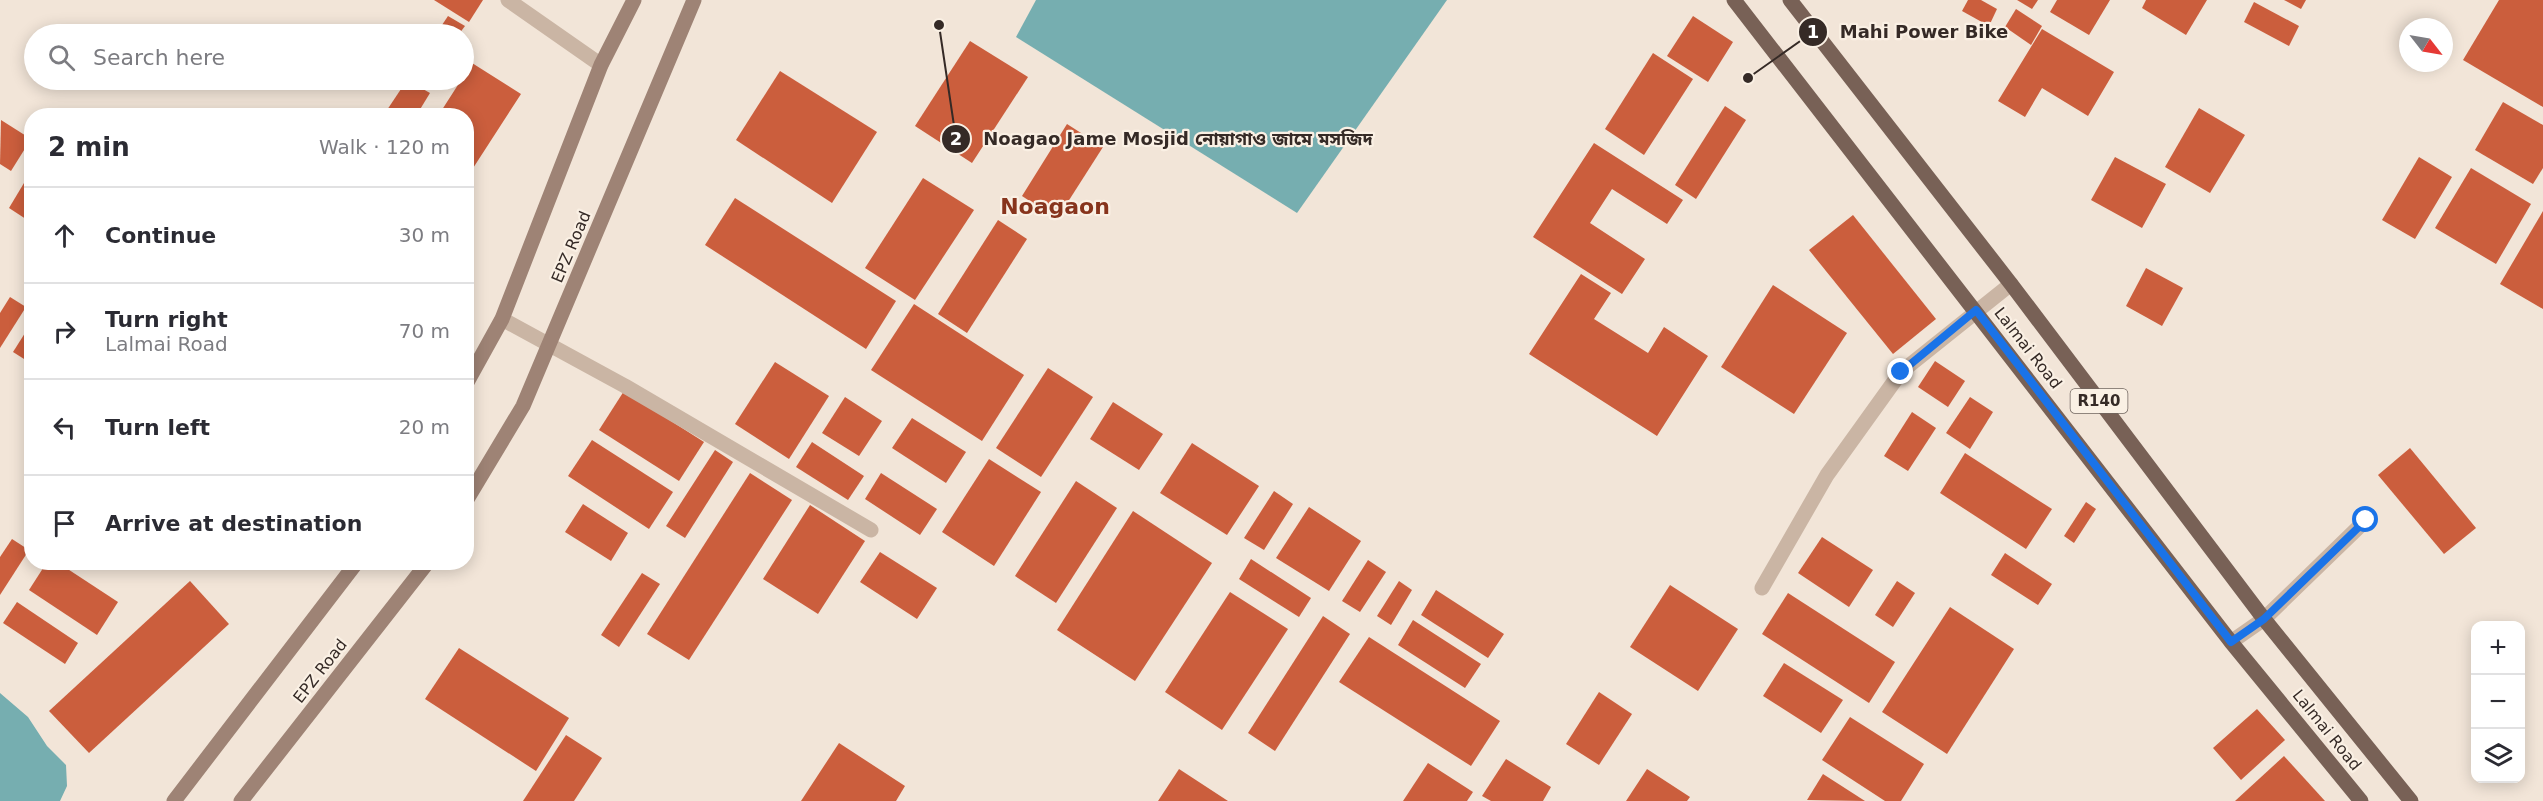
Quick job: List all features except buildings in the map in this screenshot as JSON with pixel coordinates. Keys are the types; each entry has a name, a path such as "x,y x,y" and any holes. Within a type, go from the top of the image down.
{"main road":[{"path":"474,370 502,319 601,65 634,0"},
{"name":"EPZ Road","path":"474,488 523,406 694,0"},
{"name":"Lalmai Road","path":"1734,0 2231,642 2361,801"},
{"name":"Lalmai Road","path":"1790,0 2011,284 2264,619 2410,801"},
{"path":"174,801 351,570"},
{"name":"EPZ Road","path":"241,801 422,570"}],"street":[{"path":"508,0 601,65"},
{"path":"1762,588 1827,474 1901,372 2011,284"},
{"path":"502,319 625,386 871,530"},
{"path":"2231,642 2264,619 2366,520"}],"water":[{"path":"1036,0 1447,0 1297,213 1016,37"},
{"path":"0,693 28,717 47,746 66,765 67,786 60,801 0,801"}],"place":[{"name":"Noagao Jame Mosjid নোয়াগাও জামে মসজিদ","path":"939,25"},
{"name":"Mahi Power Bike","path":"1748,78"}],"district":[{"name":"Noagaon","path":"1055,206"}],"route":[{"path":"1901,372 1976,310 2231,642 2264,619 2366,520"}]}
